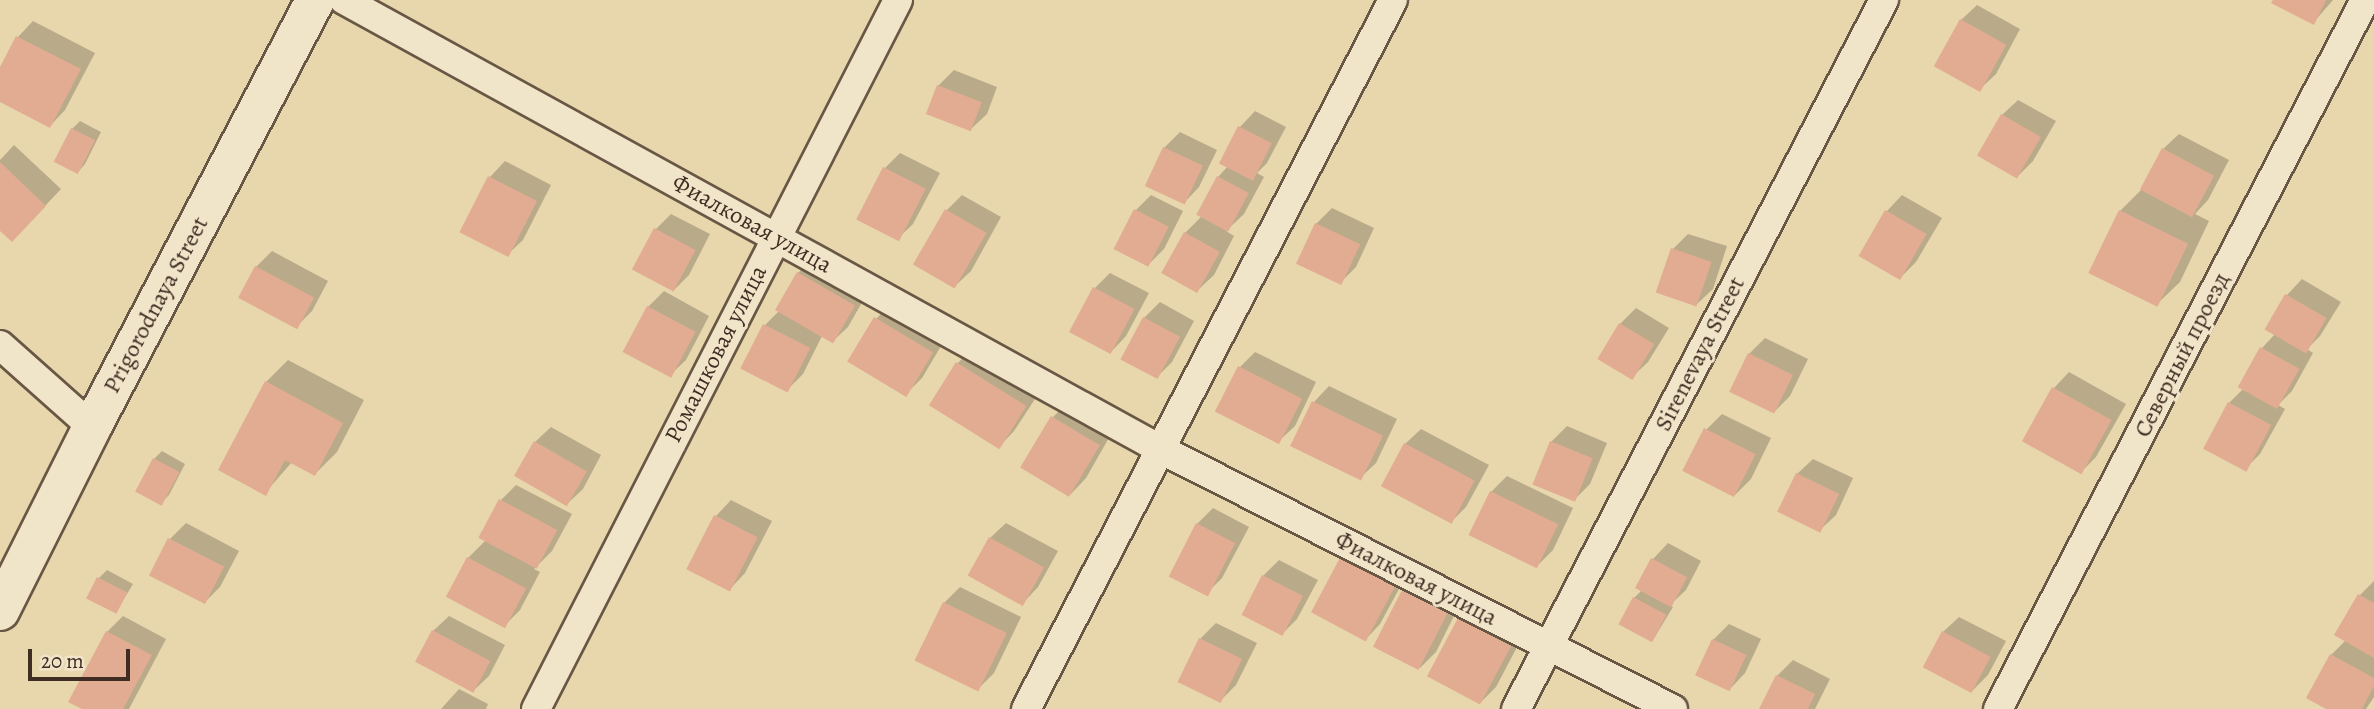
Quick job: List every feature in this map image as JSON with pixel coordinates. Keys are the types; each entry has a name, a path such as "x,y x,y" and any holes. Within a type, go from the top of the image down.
{"street":[{"name":"Prigorodnaya Street","path":"0,611 92,427 315,0"},
{"name":"Фиалковая улица","path":"344,0 1160,449 1673,709"},
{"name":"Ромашковая улица","path":"536,709 898,0"},
{"path":"1026,709 1393,0"},
{"name":"Sirenevaya Street","path":"1516,709 1884,0"},
{"name":"Северный проезд","path":"1998,709 2365,0"},
{"path":"0,345 92,427"}],"building":[{"path":"2273,0 2326,0 2314,25 2271,3"},
{"path":"1960,19 2006,45 1980,92 1934,66"},
{"path":"16,36 81,69 50,128 0,102 0,67"},
{"path":"937,85 982,102 971,131 926,114"},
{"path":"2001,114 2041,137 2017,179 1977,156"},
{"path":"1238,126 1272,143 1253,181 1219,163"},
{"path":"71,128 95,140 78,174 54,162"},
{"path":"1163,147 1203,166 1185,205 1145,186"},
{"path":"2162,148 2214,176 2192,217 2140,189"},
{"path":"0,162 46,206 12,242 0,231"},
{"path":"883,167 926,189 899,241 856,220"},
{"path":"488,176 537,201 508,257 459,232"},
{"path":"1217,176 1249,193 1228,232 1196,215"},
{"path":"945,209 987,233 955,288 913,264"},
{"path":"1134,209 1169,227 1148,267 1114,249"},
{"path":"1885,210 1927,234 1900,280 1858,256"},
{"path":"2119,210 2188,244 2158,307 2088,273"},
{"path":"1315,223 1360,244 1341,285 1296,264"},
{"path":"654,228 695,250 673,292 632,269"},
{"path":"1184,232 1220,252 1197,293 1161,273"},
{"path":"1671,248 1712,262 1696,306 1656,292"},
{"path":"255,266 314,297 297,329 238,298"},
{"path":"797,272 855,306 833,344 775,310"},
{"path":"1093,287 1134,309 1111,354 1069,332"},
{"path":"2285,294 2327,318 2306,354 2264,330"},
{"path":"647,306 696,332 671,378 623,352"},
{"path":"874,317 933,353 906,397 847,362"},
{"path":"1143,317 1180,337 1158,379 1120,359"},
{"path":"1619,323 1654,344 1633,380 1597,359"},
{"path":"763,324 810,348 788,393 740,369"},
{"path":"2260,347 2299,369 2277,409 2238,387"},
{"path":"1748,353 1793,375 1774,414 1729,392"},
{"path":"956,362 1026,406 999,449 929,405"},
{"path":"1238,366 1302,399 1279,444 1215,411"},
{"path":"265,381 343,423 315,476 285,460 266,496 218,470"},
{"path":"2052,387 2111,420 2081,474 2022,441"},
{"path":"1312,401 1383,436 1361,481 1290,446"},
{"path":"2228,402 2271,425 2246,472 2203,449"},
{"path":"1051,416 1100,445 1069,497 1020,467"},
{"path":"1704,428 1756,454 1734,497 1682,471"},
{"path":"534,441 587,472 567,506 514,476"},
{"path":"1550,441 1593,458 1575,502 1532,485"},
{"path":"1404,443 1475,481 1452,524 1381,486"},
{"path":"153,458 179,472 162,506 135,492"},
{"path":"1796,473 1839,494 1820,533 1777,512"},
{"path":"1490,491 1558,524 1537,568 1469,535"},
{"path":"499,499 557,530 537,569 478,538"},
{"path":"714,515 758,537 730,592 686,569"},
{"path":"1196,523 1235,543 1208,596 1169,576"},
{"path":"989,537 1044,568 1023,606 968,575"},
{"path":"168,538 224,567 205,604 149,575"},
{"path":"1342,554 1397,583 1366,641 1311,612"},
{"path":"467,557 526,588 505,628 446,597"},
{"path":"1651,558 1687,577 1671,607 1635,588"},
{"path":"1262,575 1303,596 1283,636 1242,615"},
{"path":"97,577 127,592 116,614 86,598"},
{"path":"1403,588 1448,611 1418,670 1373,647"},
{"path":"2358,594 2374,603 2374,658 2334,635"},
{"path":"1633,597 1667,615 1652,642 1618,624"},
{"path":"943,602 1007,633 978,692 915,660"},
{"path":"1458,618 1511,646 1480,704 1427,676"},
{"path":"432,630 490,661 473,693 415,662"},
{"path":"106,631 152,655 123,709 82,709 68,702"},
{"path":"1942,631 1991,657 1971,693 1923,667"},
{"path":"1199,638 1242,659 1221,703 1178,682"},
{"path":"1712,639 1746,655 1730,691 1695,675"},
{"path":"2330,654 2374,678 2374,686 2362,709 2326,709 2306,698"},
{"path":"1776,675 1815,694 1808,709 1759,709"}]}
